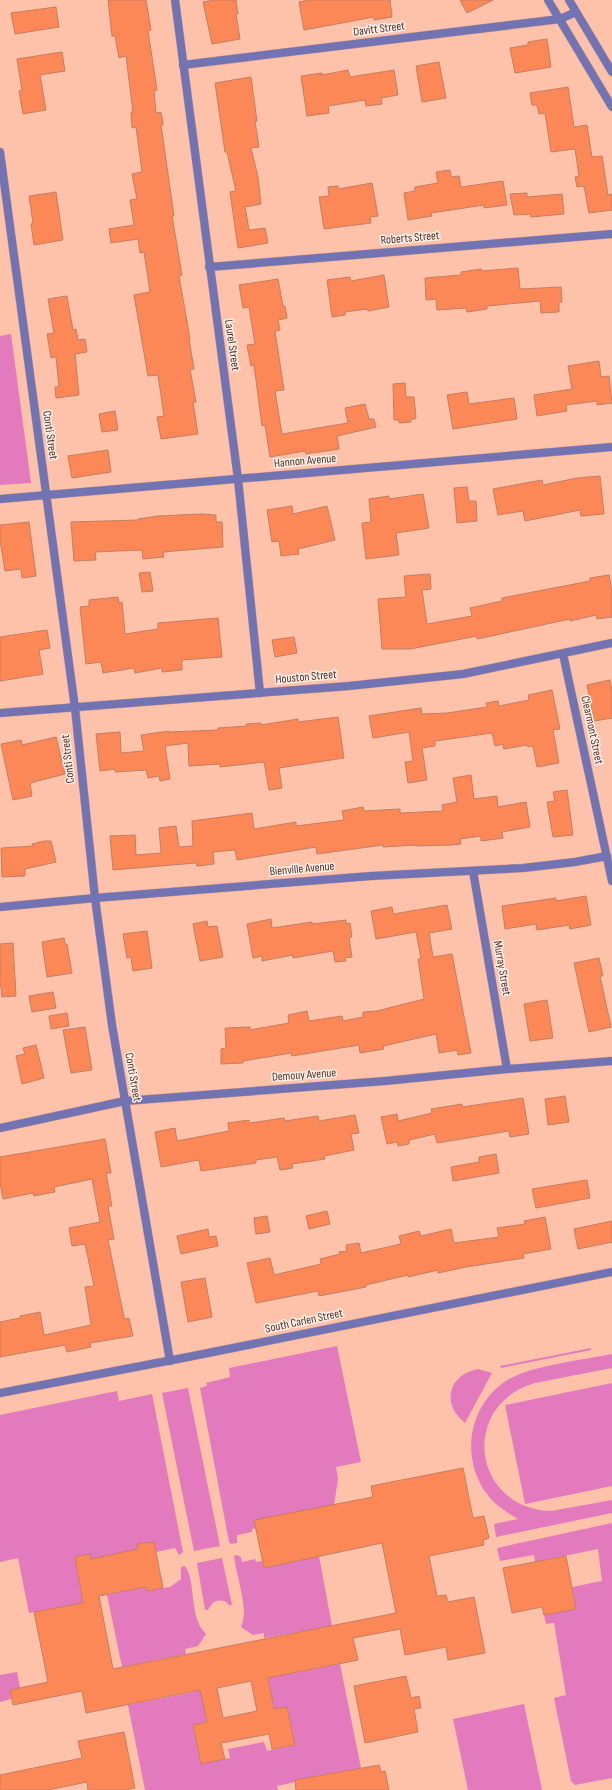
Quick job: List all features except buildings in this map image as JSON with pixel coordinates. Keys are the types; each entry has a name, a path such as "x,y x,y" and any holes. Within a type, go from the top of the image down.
{"street":[{"name":"Laurel Street","path":"175,0 238,479 260,693"},
{"path":"548,0 612,107"},
{"path":"569,0 612,72"},
{"name":"Davitt Street","path":"184,65 560,19 576,12"},
{"name":"Conti Street","path":"0,152 75,708 95,898 112,1025 170,1361"},
{"name":"Roberts Street","path":"210,267 612,234"},
{"name":"Hannon Avenue","path":"0,499 612,447"},
{"name":"Houston Street","path":"0,713 260,693 463,674 612,644"},
{"name":"Clearmont Street","path":"563,654 612,881"},
{"name":"Bienville Avenue","path":"0,907 371,876 473,871 575,862 607,856"},
{"name":"Murray Street","path":"473,871 507,1069"},
{"name":"Demouy Avenue","path":"0,1128 125,1101 385,1081 507,1069 612,1061"},
{"name":"South Carlen Street","path":"0,1393 170,1361 612,1272"}],"shaded area":[{"path":"11,334 31,483 0,485 0,336"},
{"path":"337,1346 361,1462 336,1467 338,1479 334,1505 254,1521 256,1528 252,1529 252,1532 237,1535 237,1543 231,1544 229,1542 200,1388 207,1386 206,1383 230,1377 229,1368"},
{"path":"591,1348 591,1350 501,1368 500,1366"},
{"path":"612,1354 612,1368 535,1383 511,1395 494,1412 486,1432 485,1454 491,1475 504,1493 525,1506 551,1511 612,1500 612,1513 496,1537 494,1524 518,1519 501,1508 490,1498 478,1479 473,1464 471,1447 473,1431 478,1415 486,1401 497,1388 521,1373 560,1363"},
{"path":"478,1369 492,1373 465,1423 457,1415 453,1407 451,1391 454,1384 460,1377 468,1372"},
{"path":"612,1383 612,1486 525,1504 505,1405"},
{"path":"188,1388 220,1546 194,1551 162,1393"},
{"path":"117,1391 119,1401 152,1394 183,1552 179,1555 175,1548 156,1552 153,1542 138,1544 138,1549 91,1559 90,1554 75,1557 83,1603 29,1613 18,1558 0,1562 0,1415"},
{"path":"612,1523 612,1778 575,1785 571,1781 554,1698 566,1695 554,1623 546,1624 544,1615 576,1609 572,1587 602,1581 598,1549 535,1562 534,1555 500,1561 497,1548"},
{"path":"236,1555 241,1557 242,1562 255,1559 256,1562 262,1561 264,1568 319,1556 332,1626 264,1638 264,1633 253,1635 241,1627 244,1613 234,1556"},
{"path":"222,1558 232,1605 229,1605 225,1601 219,1600 213,1603 208,1610 205,1610 197,1563"},
{"path":"185,1566 191,1581 197,1619 200,1627 206,1634 198,1646 185,1649 186,1654 122,1667 107,1595 146,1587 147,1591 170,1587 181,1579 181,1567"},
{"path":"340,1664 361,1768 295,1780 295,1782 277,1786 278,1790 145,1790 128,1705 194,1692 194,1688 200,1687 207,1722 193,1725 201,1764 230,1758 228,1749 264,1742 267,1751 295,1745 287,1707 274,1709 268,1678"},
{"path":"17,1672 20,1688 10,1690 11,1699 0,1702 0,1675"},
{"path":"524,1704 542,1790 468,1790 453,1719"}]}
